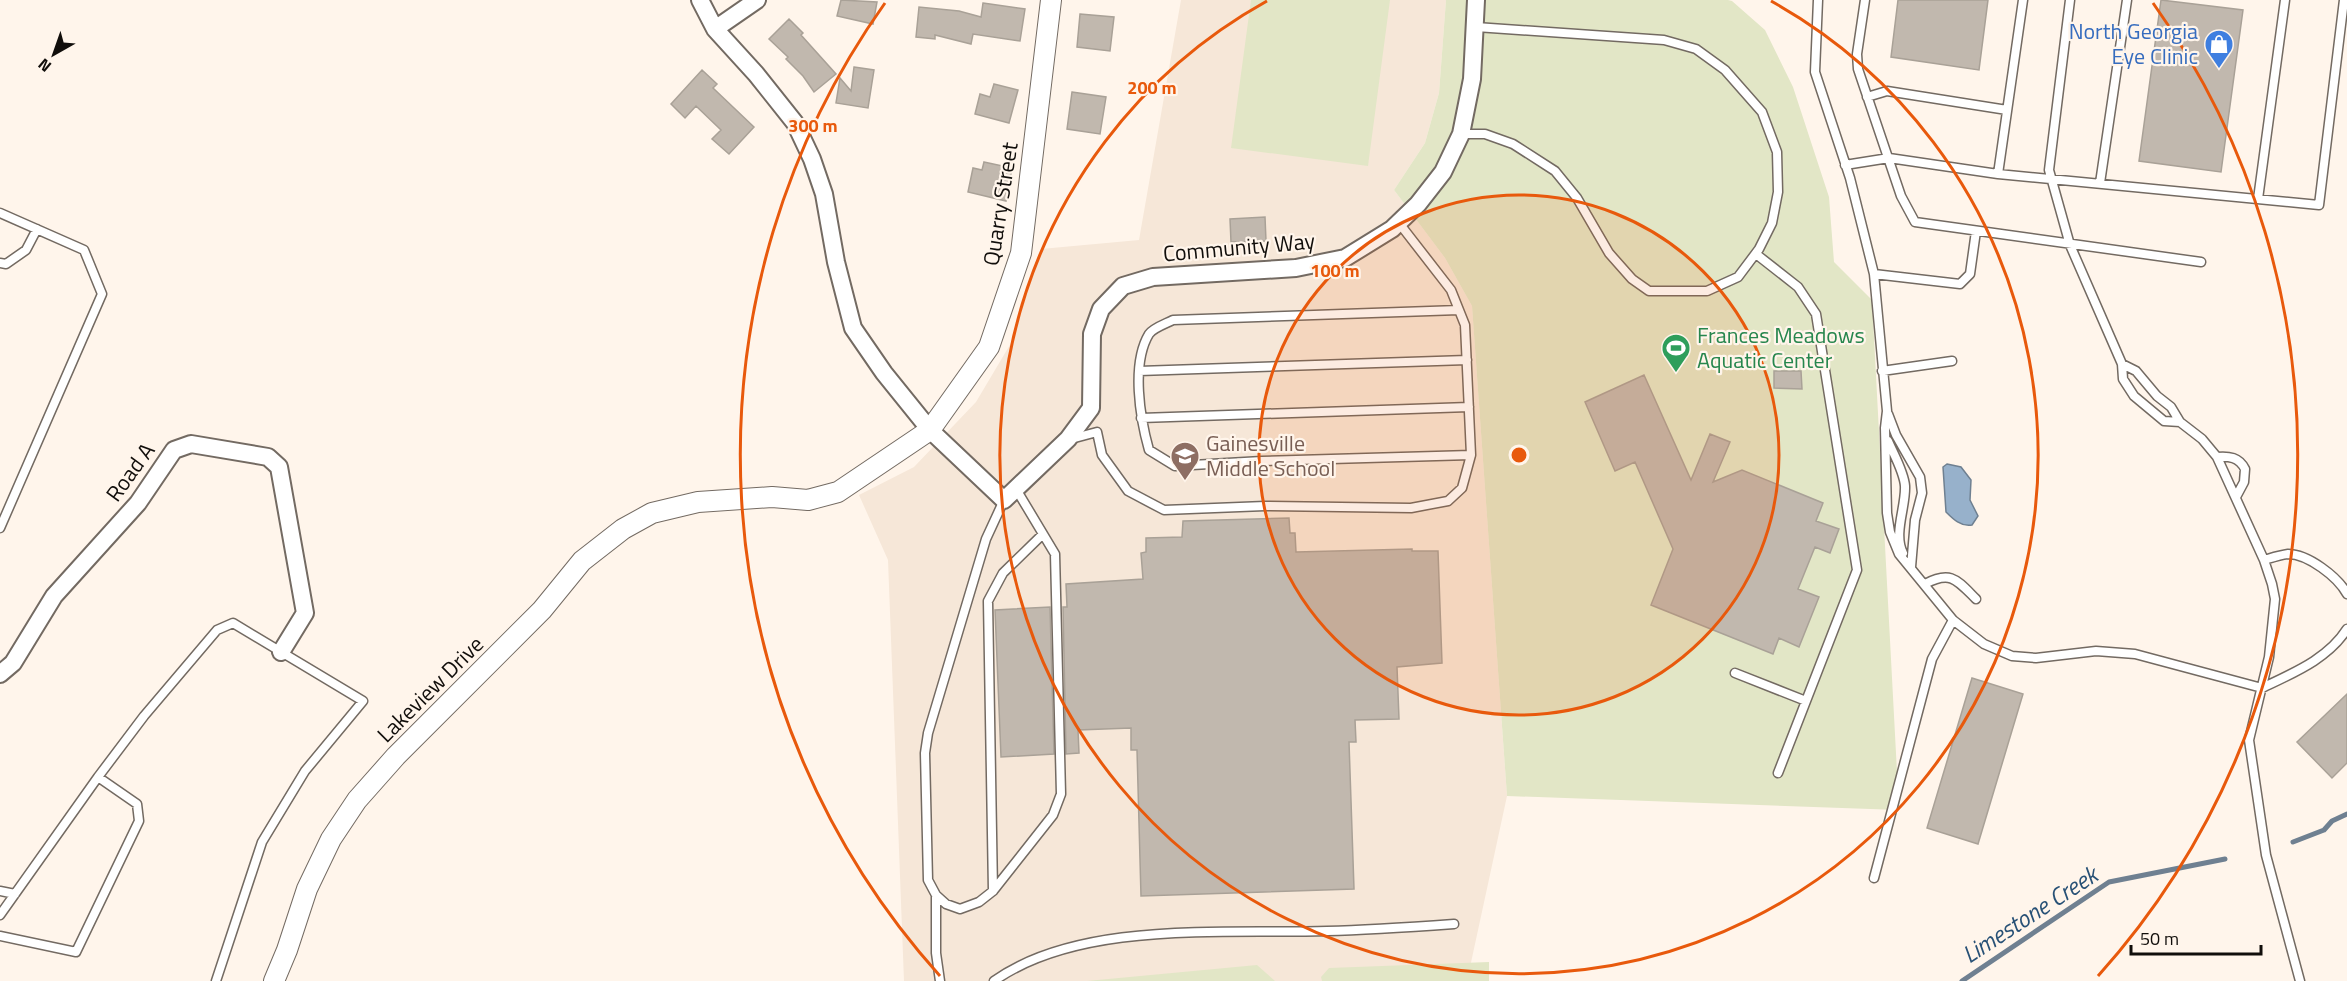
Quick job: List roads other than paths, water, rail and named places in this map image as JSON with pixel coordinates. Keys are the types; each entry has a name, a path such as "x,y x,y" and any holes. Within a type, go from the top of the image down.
{"street":[{"path":"700,0 715,29 756,74 795,123 812,159 824,194 836,262 853,328 884,373 930,430 1010,495"},
{"path":"715,29 757,0"},
{"name":"Quarry Street","path":"698,502 772,497 808,500 838,492 930,430 989,347 1021,253 1051,0"},
{"name":"Community Way","path":"1010,495 1068,440 1091,408 1092,334 1101,309 1123,286 1153,277 1296,268 1345,258 1392,229 1418,204 1443,172 1461,134 1472,79 1476,0"},
{"name":"Road A","path":"0,674 13,663 54,596 138,503 174,450 191,444 268,456 279,467 305,613 281,652"},
{"name":"Lakeview Drive","path":"274,981 307,889 331,839 357,800 396,756 542,610 582,561 623,529 651,513 698,502"}],"lane":[{"path":"1818,0 1815,72 1845,165 1874,274 1887,411 1885,433 1887,513 1890,532 1899,554 1953,620 1984,644 2012,656 2036,658 2096,651 2135,654 2262,688 2310,664 2330,651 2347,629"},
{"path":"1865,0 1857,54 1858,69 1901,196 1915,222 2201,262"},
{"path":"1998,174 2023,0"},
{"path":"2070,0 2049,170 2051,178 2070,245 2122,364 2123,379 2134,396 2164,422 2180,422"},
{"path":"2100,183 2127,0"},
{"path":"2258,199 2284,0"},
{"path":"1845,165 1889,158 1998,174 2319,205 2344,0"},
{"path":"1461,134 1485,134 1513,144 1555,171 1577,198 1609,253 1632,279 1650,291 1707,291 1738,277 1756,254 1772,223 1778,192 1777,152 1762,112 1725,70 1696,49 1664,40 1476,27"},
{"path":"1867,97 1887,91 2007,110"},
{"path":"0,213 84,250 102,294 0,528"},
{"path":"1068,440 1097,432 1102,455 1128,491 1164,510 1265,506 1411,508 1448,501 1462,488 1471,455 1465,325 1451,290 1399,223"},
{"path":"0,263 6,264 26,250 37,229"},
{"path":"1874,274 1960,284 1970,274 1976,231"},
{"path":"1756,254 1798,287 1816,314 1857,570 1778,772"},
{"path":"1459,310 1173,320 1150,332 1139,359 1142,418 1149,450 1175,466 1471,455"},
{"path":"1139,371 1467,360"},
{"path":"1882,371 1952,361"},
{"path":"2122,364 2136,371 2157,396 2171,407 2180,422 2202,439 2217,457 2264,560 2275,599 2272,637 2249,740 2266,855 2300,981"},
{"path":"1142,418 1469,406"},
{"path":"1887,411 1896,435 1920,477 1922,493 1915,520 1911,567"},
{"path":"1885,433 1905,485 1901,549 1911,567"},
{"path":"2217,457 2228,456 2236,459 2245,469 2244,482 2236,498"},
{"path":"1010,495 1043,534 1055,554 1061,794 1053,815 993,891 979,902 960,909 946,904 936,895 928,880 925,753 928,733 986,539 1010,495"},
{"path":"993,891 988,601 1003,573 1043,534"},
{"path":"2264,560 2287,554 2303,556 2326,572 2343,587 2347,594"},
{"path":"1925,584 1939,576 1947,576 1961,584 1976,599"},
{"path":"1874,878 1932,659 1953,620"},
{"path":"0,915 144,716 217,630 233,623 363,701 305,771 262,842 216,981"},
{"path":"1735,673 1806,701"},
{"path":"0,936 76,951 139,821 136,804 98,777"},
{"path":"0,891 15,894"},
{"path":"936,895 936,953 940,981"},
{"path":"994,981 1024,964 1074,947 1108,939 1202,933 1327,932 1454,924"}],"water":[{"path":"1947,464 1961,467 1971,480 1970,500 1978,516 1972,525 1961,524 1946,512 1943,467"}],"waterway":[{"name":"Limestone Creek","path":"2293,842 2324,830 2332,821 2347,814"},
{"name":"Limestone Creek","path":"1962,981 2109,882 2225,859"}],"place":[{"name":"North Georgia Eye Clinic","path":"2219,70"},
{"name":"Frances Meadows Aquatic Center","path":"1676,374"},
{"name":"Gainesville Middle School","path":"1185,482"}]}
